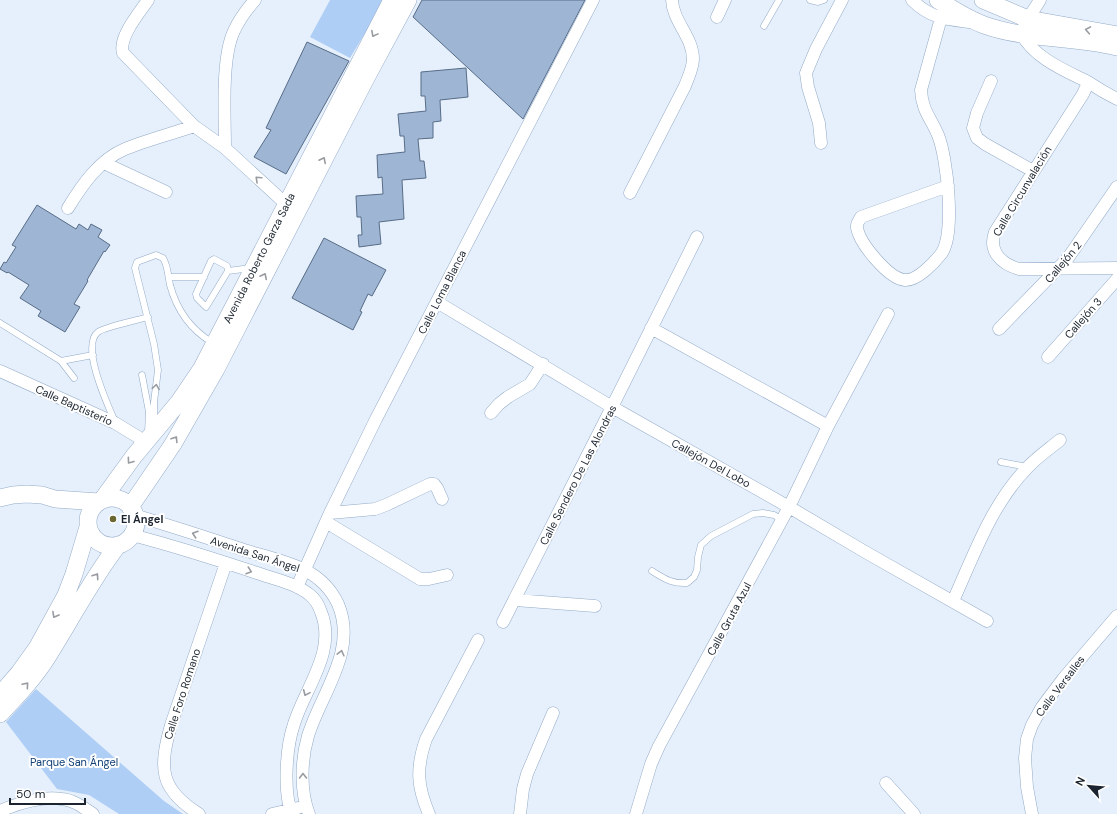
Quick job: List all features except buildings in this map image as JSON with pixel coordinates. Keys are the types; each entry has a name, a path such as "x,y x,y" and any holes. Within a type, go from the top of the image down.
{"street":[{"path":"148,0 126,34 122,44 123,53 194,126 225,148 287,205"},
{"path":"225,148 226,65 228,46 234,31 255,0"},
{"name":"Avenida Roberto Garza Sada","path":"100,501 191,385 287,205 392,0"},
{"name":"Avenida Roberto Garza Sada","path":"132,511 216,369 362,85 408,0"},
{"name":"Calle Loma Blanca","path":"297,586 328,517 376,420 593,0"},
{"path":"630,193 685,86 693,60 692,49 676,17 672,0"},
{"path":"717,17 725,0"},
{"path":"821,143 819,123 808,87 806,73 816,49 842,0"},
{"path":"912,0 929,13 942,8 989,26 1117,35"},
{"path":"983,0 1001,7 1029,30 1047,59 1117,99"},
{"path":"1029,30 1040,0"},
{"path":"989,26 1001,7"},
{"path":"942,8 921,90 925,111 938,134 944,153 948,186 948,232 942,253 926,269 913,279 904,280 892,274 881,265 864,244 857,228 861,217 948,186"},
{"path":"1029,30 1066,39 1117,47"},
{"path":"991,81 977,113 973,128 977,138 1033,171"},
{"name":"Calle Circunvalación","path":"1088,82 1083,94 995,232 992,243 996,254 1014,268 1026,270 1060,268 1117,268"},
{"path":"68,208 78,190 91,175 104,163 123,150 194,126"},
{"path":"104,163 166,192"},
{"name":"Callejón 2","path":"1000,329 1060,268 1081,241 1117,187"},
{"name":"Calle Sendero De Las Alondras","path":"503,622 697,237"},
{"name":"Callejón 3","path":"1048,357 1117,279"},
{"path":"198,399 201,381 215,356 214,344 225,336 242,305 252,300"},
{"name":"Callejón Del Lobo","path":"437,302 543,364 612,407 987,621"},
{"name":"Calle Gruta Azul","path":"636,814 649,771 659,746 789,507 828,426 888,314"},
{"path":"651,328 828,426"},
{"path":"491,414 508,397 530,384 543,364"},
{"name":"Calle Baptisterio","path":"0,371 115,423 138,437 149,438"},
{"path":"149,438 154,472"},
{"path":"953,601 989,520 1000,502 1027,467 1060,440"},
{"path":"328,517 374,509 386,505 430,484 434,484 442,499"},
{"path":"0,498 27,494 55,499 100,501 114,499 120,500 132,511 135,522 125,540 93,580 48,656 30,681 0,714"},
{"path":"55,499 88,523 91,534 96,540 110,546 125,540"},
{"path":"0,695 19,673 37,648 66,595 74,574 92,509 100,501"},
{"name":"Avenida San Ángel","path":"132,511 305,570 318,578 333,594 340,608 344,630 343,650 312,726 304,754 304,790 307,810"},
{"path":"328,517 420,579 429,579 447,575"},
{"name":"Avenida San Ángel","path":"125,540 226,563 297,586 310,595 318,605 323,617 326,634 325,648 300,708 290,739 287,760 287,783 292,812"},
{"name":"Calle Foro Romano","path":"199,814 187,806 174,794 166,780 163,763 165,746 171,725 226,563"},
{"path":"515,600 596,606"},
{"name":"Calle Versalles","path":"1032,814 1027,787 1025,758 1027,739 1032,725 1042,707 1063,679 1117,616"},
{"path":"429,814 423,801 419,784 418,771 420,755 426,739 478,640"},
{"path":"520,814 523,789 527,774 552,713"},
{"path":"886,783 914,814"},
{"path":"0,811 46,798 63,799 76,803 93,814"},
{"path":"272,814 307,810"}],"lane":[{"path":"764,26 780,0"},
{"path":"810,0 818,2 824,0"},
{"path":"149,438 158,370 154,344 135,265 140,260 156,255 161,256 165,260 175,298 187,321 194,330 214,344"},
{"path":"214,259 227,266 228,271 206,307 196,296 204,277 211,261 214,259"},
{"path":"228,271 253,268"},
{"path":"169,277 204,277"},
{"path":"115,423 100,387 93,355 92,343 94,336 101,330 148,317"},
{"path":"0,323 61,361 74,378"},
{"path":"61,361 93,355"},
{"path":"142,375 149,412 149,438"},
{"path":"1001,462 1027,467"},
{"path":"652,571 677,584 687,583 694,577 697,570 701,545 711,536 753,514 763,513 782,520"}],"green space":[{"path":"330,0 385,0 350,58 310,37"},
{"name":"Parque San Ángel","path":"36,689 164,801 183,814 119,814 89,795 57,789 6,722"}],"place":[{"name":"El Ángel","path":"113,519"}]}
